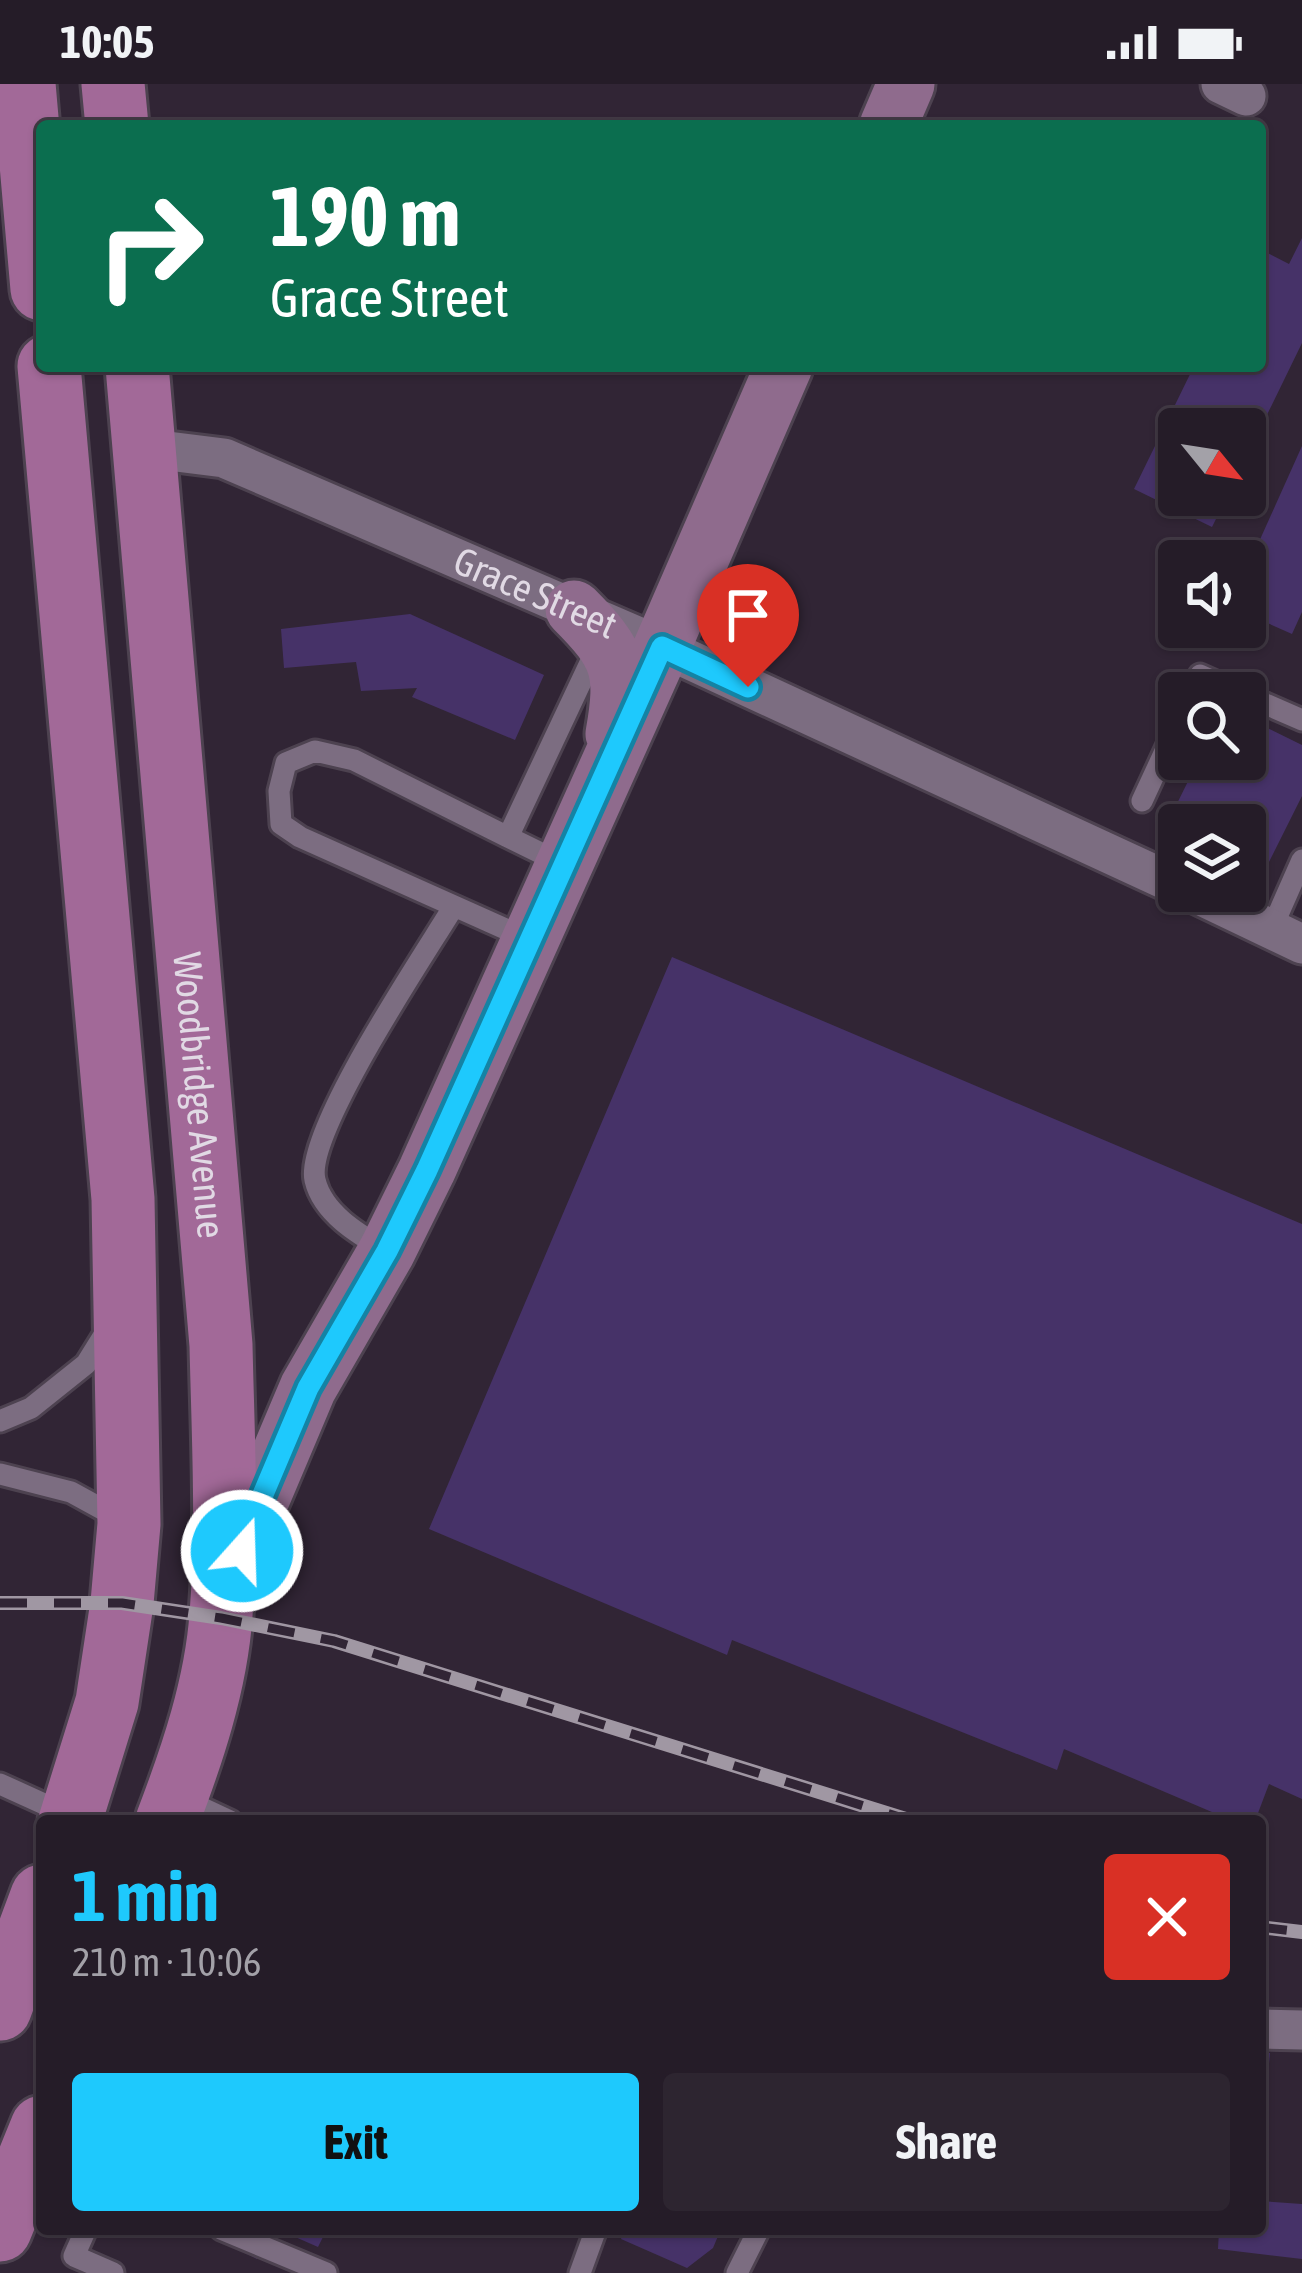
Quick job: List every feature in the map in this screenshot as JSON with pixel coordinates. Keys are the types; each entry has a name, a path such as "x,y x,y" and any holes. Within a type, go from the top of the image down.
{"main road":[{"path":"24,84 36,221"},
{"path":"113,84 116,120"},
{"path":"50,372 123,1199 129,1524 107,1702 72,1815"},
{"name":"Woodbridge Avenue","path":"138,372 221,1345 221,1618 192,1813"},
{"path":"65,549 100,485 144,448"},
{"path":"6,1985 36,1912"},
{"path":"0,2230 36,2152"}],"street":[{"path":"891,120 906,84"},
{"path":"221,1618 253,1518 308,1388 387,1251 427,1170 781,372"},
{"name":"Grace Street","path":"144,448 224,458 594,624 662,647 1158,876"},
{"path":"594,624 620,679 611,756"},
{"path":"1236,912 1287,936"},
{"path":"1266,2029 1302,2030"}],"lane":[{"path":"508,837 594,624"},
{"path":"1266,704 1302,720"},
{"path":"530,940 300,837 281,824 279,791 286,763 315,751 354,760 564,864"},
{"path":"1142,801 1158,766"},
{"path":"1287,936 1302,860"},
{"path":"387,1251 344,1225 314,1178 321,1142 352,1070 454,906"},
{"path":"0,1421 31,1408 86,1364 125,1301"},
{"path":"0,1474 71,1492 129,1524"},
{"path":"0,1784 63,1815"},
{"path":"83,2235 74,2256 113,2273"},
{"path":"235,2235 326,2273"},
{"path":"580,2273 594,2235"},
{"path":"736,2273 756,2235"}],"building":[{"path":"1302,238 1302,343 1266,417 1266,408 1174,408 1191,372 1266,372 1266,252 1289,264"},
{"path":"1158,440 1158,501 1134,489"},
{"path":"1302,446 1302,612 1292,634 1266,622 1266,540 1260,540"},
{"path":"1189,516 1218,516 1212,527"},
{"path":"410,614 544,675 515,740 412,697 417,688 361,691 356,662 284,668 281,629"},
{"path":"1266,727 1302,745 1302,796 1266,868 1266,804 1177,804 1189,780 1266,780"},
{"path":"672,957 1302,1224 1302,1799 1269,1784 1257,1815 1219,1815 1064,1749 1057,1770 732,1640 727,1655 429,1529"},
{"path":"1266,2201 1302,2204 1302,2259 1218,2249 1219,2235 1266,2235"},
{"path":"225,2235 271,2235 257,2259 222,2241"},
{"path":"291,2235 324,2235 318,2247"},
{"path":"623,2235 718,2235 713,2248 687,2268 621,2239"}],"railway":[{"path":"0,1603 122,1603 334,1641 893,1815"},
{"path":"1266,1928 1302,1932"}],"route":[{"path":"242,1551 308,1388 387,1251 427,1170 662,647 748,687"}]}
